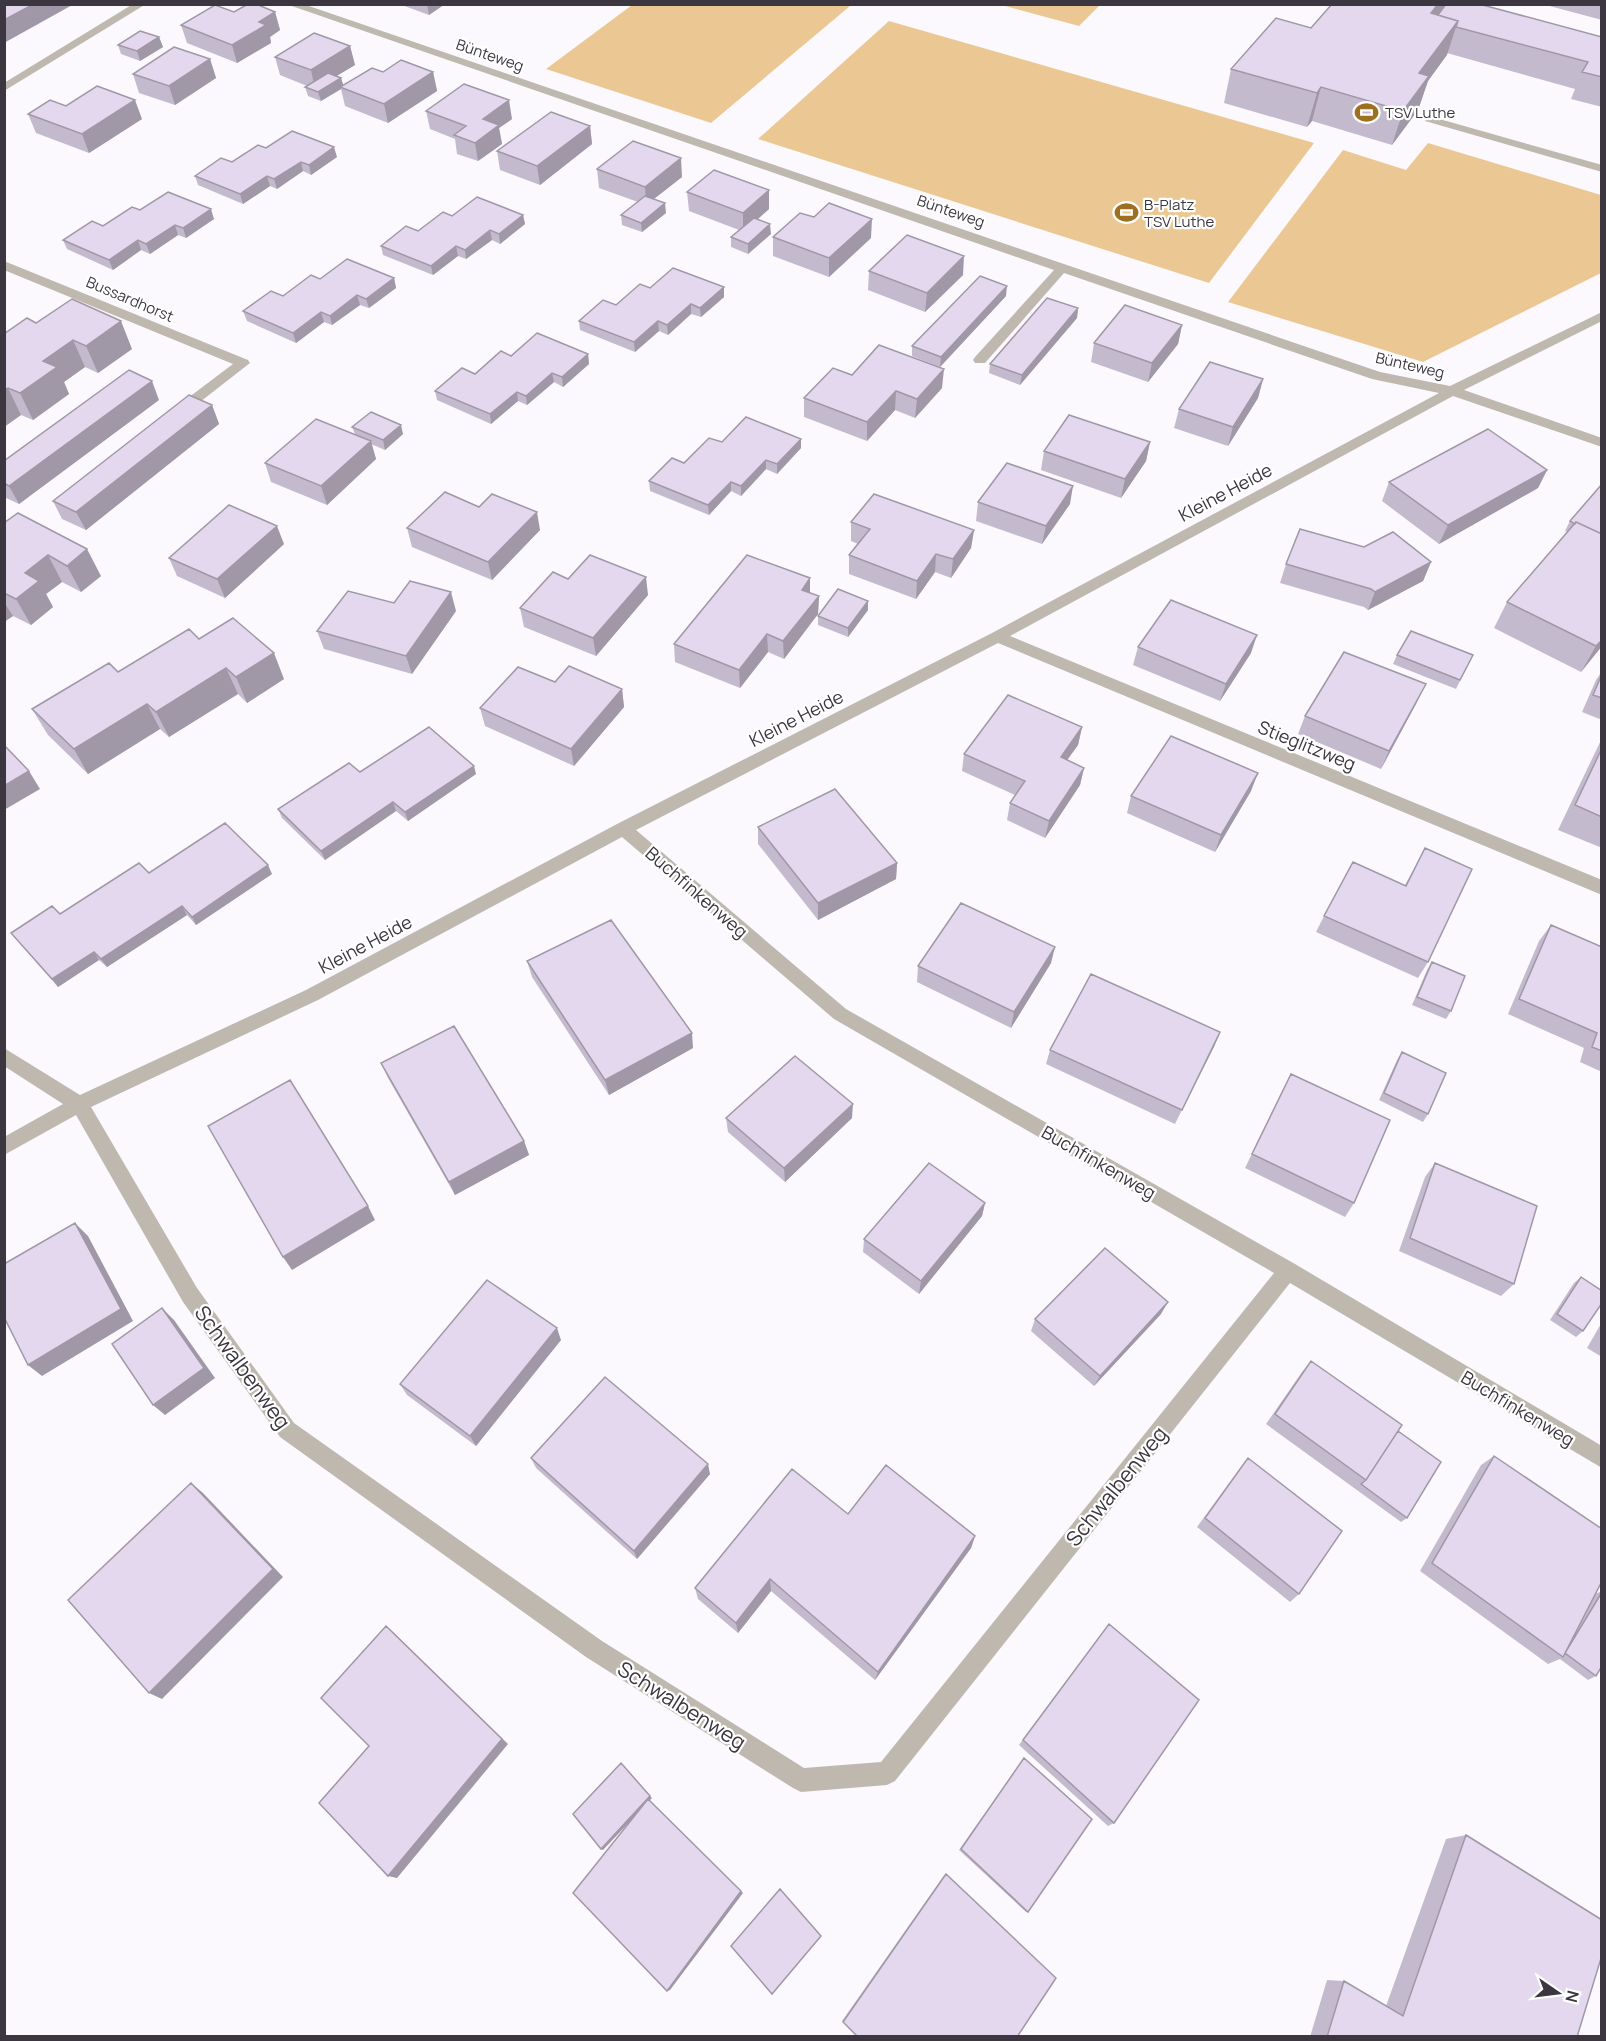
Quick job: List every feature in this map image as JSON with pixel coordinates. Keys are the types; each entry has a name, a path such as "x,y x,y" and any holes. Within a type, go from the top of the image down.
{"street":[{"path":"4,88 141,4"},
{"name":"Bünteweg","path":"291,4 1377,376 1452,391 1602,443"},
{"path":"1429,119 1602,169"},
{"name":"Bussardhorst","path":"4,265 243,363 169,419"},
{"path":"980,360 1063,267"},
{"name":"Kleine Heide","path":"4,1147 79,1104 312,995 623,829 997,638 1452,391 1602,316"},
{"name":"Stieglitzweg","path":"997,638 1602,888"},
{"name":"Buchfinkenweg","path":"623,829 840,1014 1288,1271 1602,1458"},
{"path":"4,1056 79,1104"},
{"name":"Schwalbenweg","path":"79,1104 190,1295 287,1430 594,1649 801,1780 887,1773 1288,1271"}],"shaded area":[{"path":"632,5 850,6 711,123 546,69"},
{"path":"1001,5 1100,5 1079,26"},
{"name":"B-Platz TSV Luthe","path":"889,21 1314,143 1209,283 758,139"},
{"path":"1428,143 1601,195 1601,273 1423,362 1228,302 1343,150 1406,170"}],"building":[{"path":"4,4 34,4 4,20"},
{"path":"248,4 256,4 275,12 259,22 266,25 232,45 181,25 215,5 234,12"},
{"path":"1332,4 1438,4 1431,13 1458,21 1419,73 1429,76 1403,111 1321,87 1317,93 1231,69 1276,18 1311,28"},
{"path":"1446,4 1479,4 1602,37 1602,77 1582,72 1588,62 1456,27 1458,21 1438,15"},
{"path":"140,31 159,37 137,51 118,45"},
{"path":"314,33 350,46 311,70 275,57"},
{"path":"174,47 210,59 169,86 133,74"},
{"path":"401,60 433,72 384,104 340,87 372,68 383,72"},
{"path":"328,73 341,78 318,92 305,87"},
{"path":"464,84 509,100 483,119 499,125 475,143 454,135 466,126 426,111"},
{"path":"97,86 135,100 82,134 28,114 50,100 66,106"},
{"path":"551,112 590,126 537,166 497,151"},
{"path":"292,131 334,147 309,165 301,162 274,179 267,176 240,194 195,176 221,158 232,162 258,145 266,148"},
{"path":"633,141 681,158 645,187 597,169"},
{"path":"714,170 769,190 743,213 687,192"},
{"path":"168,192 211,209 183,228 175,225 146,244 138,240 109,260 63,240 92,221 103,226 132,207 140,210"},
{"path":"645,196 665,203 641,223 621,215"},
{"path":"477,197 523,215 499,234 490,230 465,250 456,246 431,266 381,246 406,226 418,231 443,212 452,216"},
{"path":"829,203 872,219 829,258 773,237 800,213 814,217"},
{"path":"754,218 770,224 748,244 731,237"},
{"path":"907,235 964,256 927,293 869,271"},
{"path":"347,259 394,278 366,299 357,295 330,316 321,312 293,333 243,311 271,291 283,296 311,275 320,279"},
{"path":"673,268 724,287 700,308 691,304 667,325 658,321 634,342 579,321 603,300 616,305 640,284 650,288"},
{"path":"980,276 1007,286 941,357 912,346"},
{"path":"1047,298 1078,308 1022,375 990,364"},
{"path":"72,299 121,321 86,346 73,340 43,361 57,367 20,393 8,388 4,390 4,334 27,318 36,323"},
{"path":"1125,305 1182,325 1152,363 1094,343"},
{"path":"537,333 588,354 562,377 552,373 526,396 517,392 490,414 435,391 462,368 475,374 501,351 511,356"},
{"path":"879,345 944,369 917,399 896,391 867,422 804,398 833,368 852,375"},
{"path":"1210,362 1263,379 1233,427 1179,409"},
{"path":"129,370 152,381 9,486 4,483 4,461"},
{"path":"189,395 212,405 76,512 53,501"},
{"path":"371,412 401,425 383,440 352,427"},
{"path":"1069,415 1150,442 1125,479 1044,451"},
{"path":"746,417 801,439 777,464 766,460 741,486 731,482 708,505 649,481 672,458 684,463 709,438 722,442"},
{"path":"316,419 371,441 321,486 265,463"},
{"path":"1488,429 1547,470 1448,525 1389,482"},
{"path":"1007,463 1073,486 1046,526 978,502"},
{"path":"1602,484 1602,534 1570,521"},
{"path":"445,492 479,507 492,494 537,512 488,562 407,528"},
{"path":"874,494 974,530 953,559 936,554 917,581 849,555 870,529 851,522"},
{"path":"229,505 277,526 217,579 169,558"},
{"path":"18,513 87,549 67,566 48,555 25,573 39,581 16,599 4,593 4,523"},
{"path":"1576,522 1602,534 1602,640 1596,646 1507,602"},
{"path":"1300,529 1364,547 1393,532 1431,562 1375,592 1286,564"},
{"path":"590,555 646,577 593,638 520,608 553,572 568,579"},
{"path":"747,555 810,578 802,590 819,596 783,641 767,634 739,670 674,644"},
{"path":"410,581 451,592 406,656 317,631 348,591 394,603"},
{"path":"838,589 868,601 848,628 818,616"},
{"path":"1171,600 1257,635 1226,684 1138,647"},
{"path":"233,618 274,653 236,677 226,668 156,712 147,704 74,749 32,709 109,663 118,672 189,629 199,639"},
{"path":"1411,631 1473,655 1460,680 1397,655"},
{"path":"1344,652 1426,684 1389,751 1305,716"},
{"path":"569,666 622,689 571,749 480,708 518,667 555,682"},
{"path":"1602,674 1602,698 1593,695"},
{"path":"1008,695 1082,727 1061,757 1084,768 1049,821 1010,803 1025,781 964,754"},
{"path":"429,727 474,766 405,812 393,802 321,851 278,809 349,763 360,772"},
{"path":"1171,736 1258,773 1221,835 1131,796"},
{"path":"4,745 29,771 4,786"},
{"path":"1602,748 1602,817 1575,805"},
{"path":"835,789 897,863 818,903 758,827"},
{"path":"225,823 268,865 192,917 182,906 101,959 94,952 52,979 11,933 52,906 60,914 139,863 149,873"},
{"path":"1425,848 1472,869 1428,962 1324,916 1353,862 1406,886"},
{"path":"961,903 1055,947 1014,1012 918,966"},
{"path":"611,920 692,1033 605,1080 527,961"},
{"path":"1551,925 1602,947 1602,1051 1592,1047 1597,1033 1519,999"},
{"path":"1432,962 1465,976 1451,1011 1417,997"},
{"path":"1091,974 1220,1032 1182,1110 1050,1050"},
{"path":"454,1026 524,1141 449,1182 381,1063"},
{"path":"1402,1052 1446,1073 1428,1114 1384,1093"},
{"path":"795,1056 853,1104 784,1168 726,1118"},
{"path":"1291,1074 1390,1120 1354,1203 1252,1154"},
{"path":"290,1080 368,1206 283,1257 208,1126"},
{"path":"929,1163 985,1203 921,1281 864,1239"},
{"path":"1435,1163 1537,1206 1514,1284 1410,1238"},
{"path":"75,1223 121,1309 28,1365 4,1317 4,1264"},
{"path":"1105,1248 1168,1302 1100,1376 1035,1319"},
{"path":"1581,1277 1602,1291 1602,1303 1583,1331 1557,1314"},
{"path":"487,1280 557,1328 470,1436 400,1384"},
{"path":"162,1308 204,1368 153,1405 112,1344"},
{"path":"1311,1361 1402,1425 1366,1480 1275,1414"},
{"path":"605,1377 708,1464 634,1551 531,1458"},
{"path":"1398,1431 1441,1462 1407,1518 1361,1484 1366,1480"},
{"path":"1494,1456 1602,1529 1602,1581 1563,1657 1432,1563"},
{"path":"1248,1458 1342,1531 1299,1594 1205,1518"},
{"path":"886,1465 975,1536 878,1672 770,1579 736,1623 695,1588 792,1469 848,1514"},
{"path":"191,1483 273,1569 149,1693 68,1600"},
{"path":"1602,1592 1602,1666 1596,1676 1565,1653"},
{"path":"1109,1624 1199,1700 1114,1823 1023,1740"},
{"path":"386,1626 502,1739 388,1876 319,1803 369,1746 321,1698"},
{"path":"1024,1758 1092,1819 1028,1912 961,1849"},
{"path":"621,1763 650,1796 601,1849 573,1814"},
{"path":"648,1799 741,1891 667,1991 573,1893"},
{"path":"1466,1835 1602,1920 1602,1955 1577,2037 1327,2037 1344,1981 1403,2016"},
{"path":"946,1874 1056,1978 1017,2037 858,2037 843,2022"},
{"path":"780,1889 821,1936 772,1994 731,1946"}],"place":[{"name":"TSV Luthe","path":"1367,112"},
{"name":"B-Platz TSV Luthe","path":"1126,213"}]}
